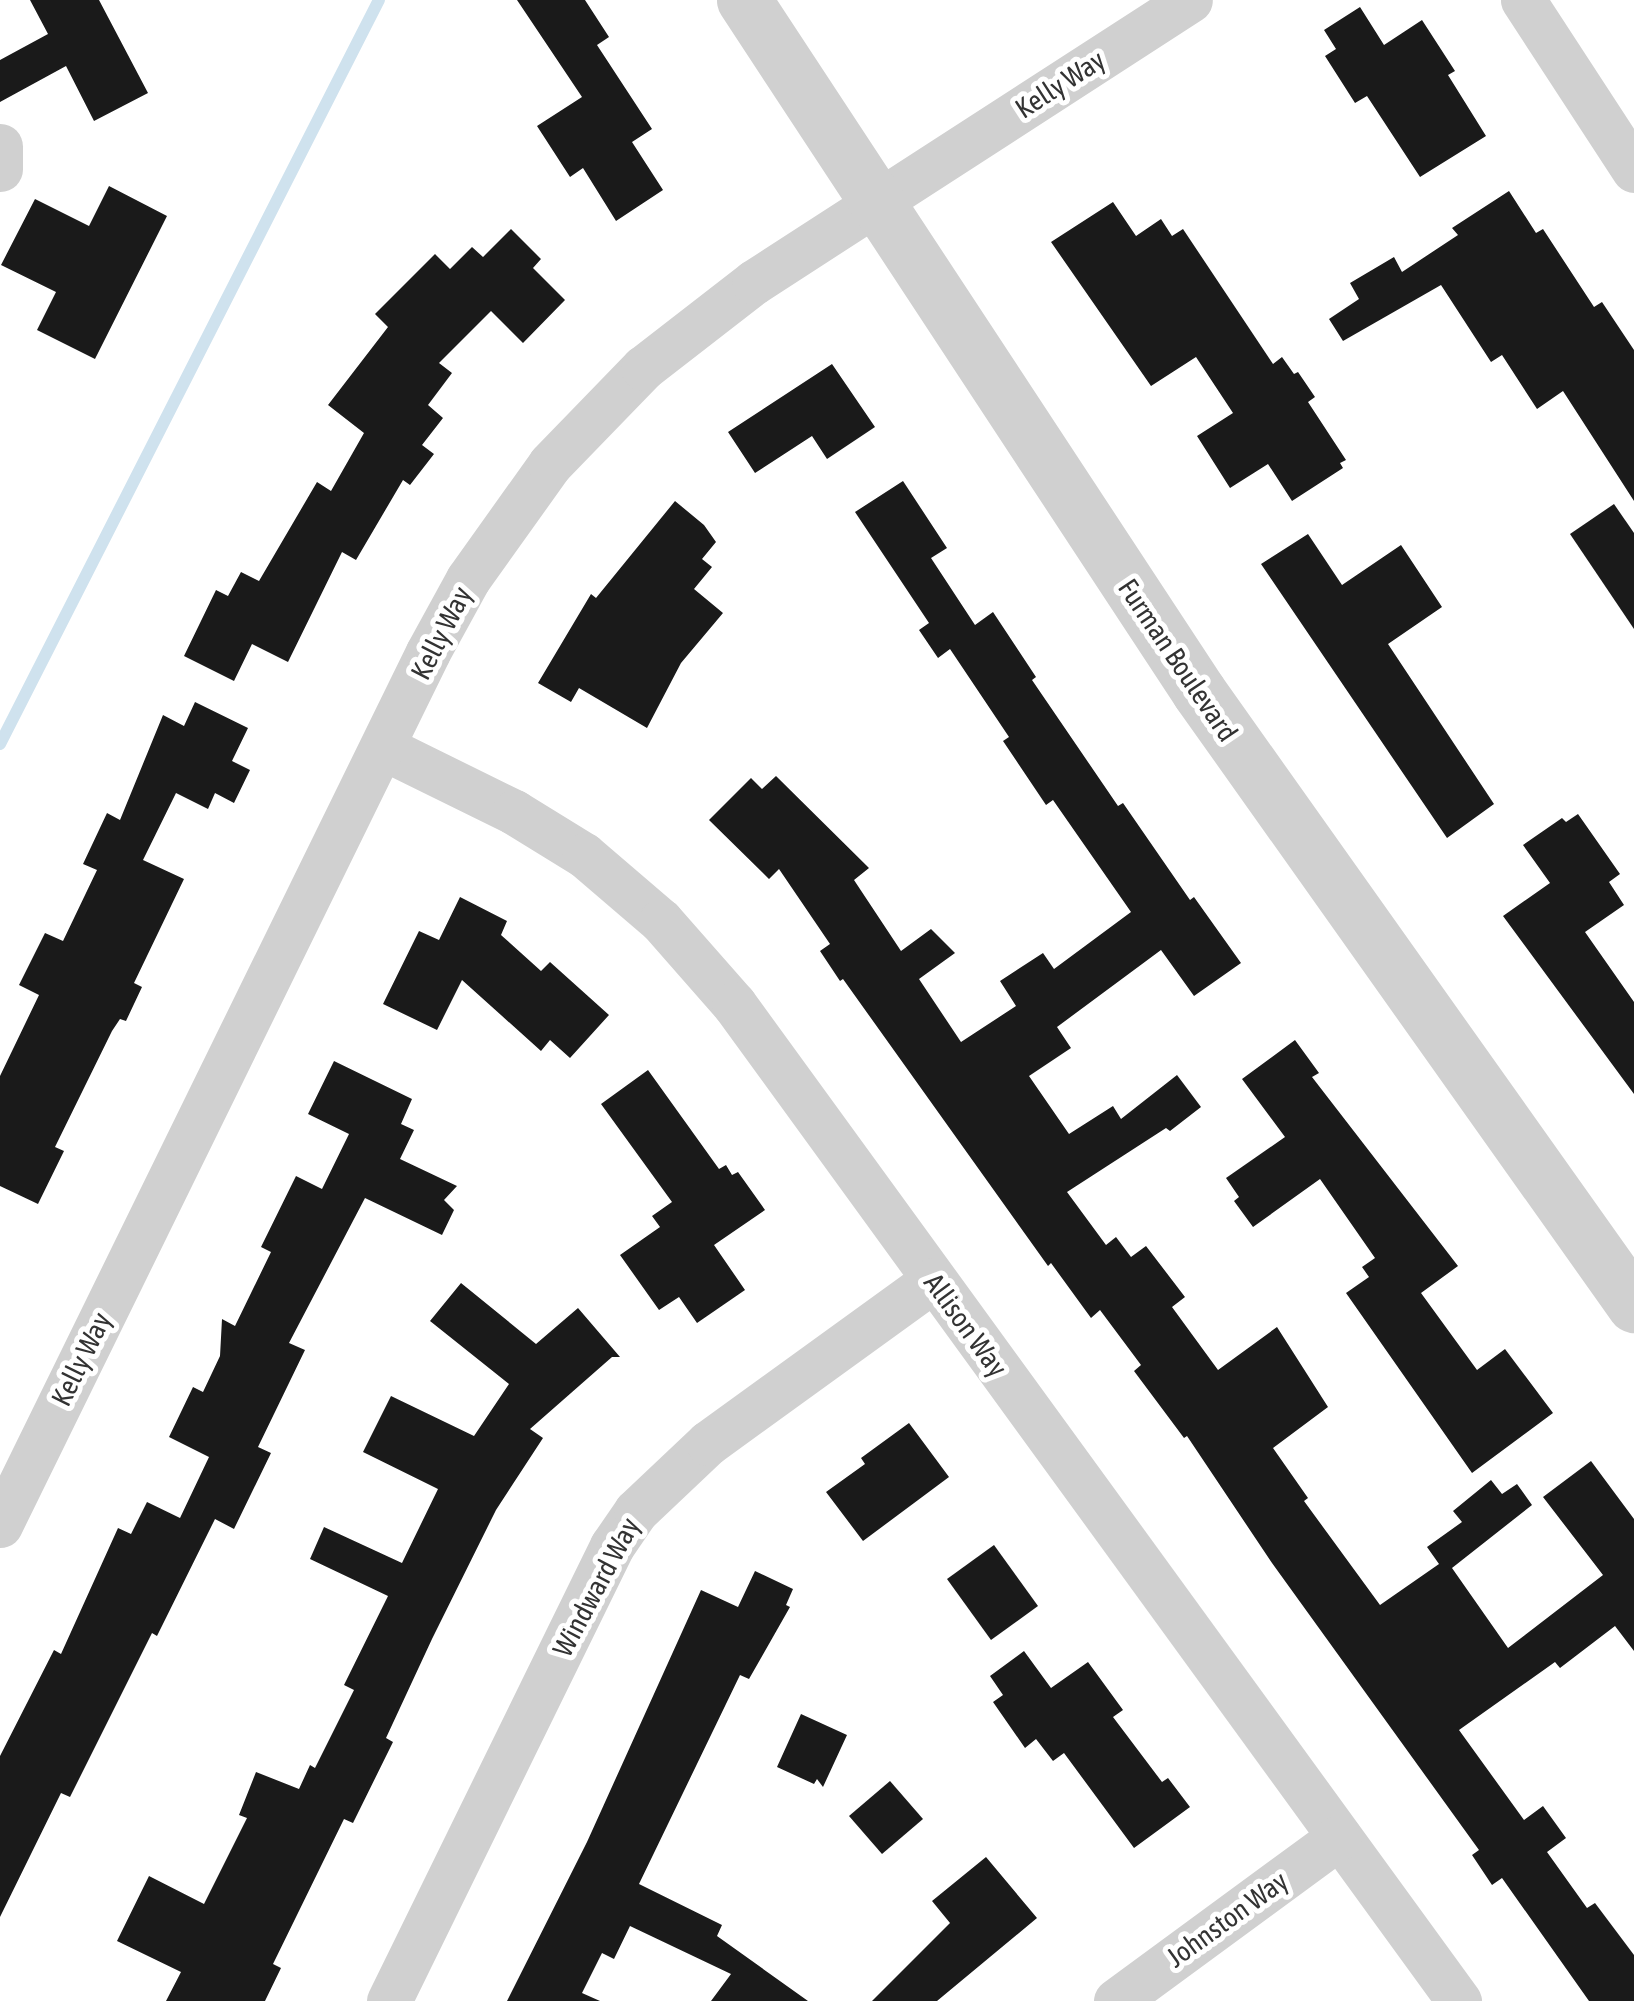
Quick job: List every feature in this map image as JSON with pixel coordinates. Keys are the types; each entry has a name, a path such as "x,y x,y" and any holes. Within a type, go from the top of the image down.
{"street":[{"name":"Furman Boulevard","path":"744,0 1210,708 1634,1304"},
{"name":"Kelly Way","path":"0,1525 468,579 550,464 643,368 754,282 1190,0"},
{"path":"1522,0 1634,170"},
{"path":"0,146 0,170"},
{"name":"Allison Way","path":"384,748 498,804 570,847 662,921 734,1004 1458,2001"},
{"name":"Windward Way","path":"389,2001 612,1546 636,1511 708,1443 933,1280"},
{"name":"Johnston Way","path":"1116,2001 1339,1837"}],"building":[{"path":"30,0 99,0 148,93 94,121 66,66 0,102 0,60 48,34"},
{"path":"517,0 585,0 609,37 597,45 652,129 632,142 663,190 616,221 583,168 570,177 537,126 582,97"},
{"path":"1360,7 1384,45 1422,20 1455,71 1448,75 1486,136 1420,177 1367,96 1355,103 1325,56 1336,49 1324,30"},
{"path":"109,186 167,216 95,359 37,330 56,292 1,265 35,199 89,226"},
{"path":"1509,191 1536,233 1543,229 1594,307 1602,302 1634,350 1634,501 1563,391 1537,409 1502,355 1491,362 1441,285 1343,341 1329,319 1359,299 1350,283 1394,257 1402,272 1458,235 1452,228"},
{"path":"1113,202 1136,236 1161,219 1172,236 1183,229 1273,364 1282,357 1315,397 1308,402 1346,460 1340,463 1343,468 1292,501 1268,464 1230,488 1197,436 1233,413 1196,357 1151,386 1051,242"},
{"path":"511,229 541,259 533,268 565,300 523,343 491,311 439,363 452,373 428,405 443,418 422,445 434,454 410,485 403,480 356,560 342,552 288,662 252,644 234,681 184,656 216,590 228,596 241,572 259,581 317,482 331,491 364,433 328,405 388,327 375,314 435,254 450,269 472,247 483,257"},
{"path":"832,364 875,427 827,459 812,436 755,473 728,432"},
{"path":"903,481 947,548 931,558 975,625 993,612 1036,677 1032,680 1118,806 1123,803 1190,900 1194,897 1241,963 1194,996 1161,950 1057,1027 1071,1048 1029,1076 1069,1134 1113,1106 1121,1119 1177,1075 1201,1107 1170,1131 1166,1128 1067,1192 1106,1245 1116,1237 1131,1257 1146,1246 1185,1297 1172,1307 1218,1370 1277,1327 1328,1407 1273,1448 1308,1498 1304,1501 1380,1605 1439,1564 1427,1547 1462,1522 1453,1511 1491,1480 1502,1494 1517,1484 1532,1505 1452,1568 1508,1648 1603,1575 1543,1497 1591,1461 1634,1519 1634,1651 1615,1626 1560,1668 1555,1662 1459,1730 1524,1820 1543,1806 1566,1838 1547,1852 1587,1908 1595,1903 1634,1955 1634,2001 1589,2001 1502,1878 1492,1885 1472,1855 1479,1850 1272,1563 1187,1436 1184,1438 1134,1371 1141,1365 1100,1310 1091,1318 1051,1263 1048,1266 843,979 840,981 820,951 830,944 779,869 769,879 709,820 751,778 762,789 776,776 869,868 854,880 901,951 931,929 955,953 919,979 961,1042 1016,1006 1000,981 1043,953 1054,969 1131,912 1053,800 1046,805 1003,741 1009,737 950,649 938,658 919,630 929,623 855,512"},
{"path":"675,501 704,525 716,542 702,559 712,567 694,589 723,613 681,663 647,728 579,688 571,702 538,683 591,594 596,598"},
{"path":"1614,504 1634,533 1634,629 1570,534"},
{"path":"1308,534 1342,585 1401,545 1442,607 1388,644 1494,804 1447,838 1261,564"},
{"path":"195,702 248,728 232,761 250,770 234,803 215,793 208,809 176,793 143,860 184,879 134,983 142,987 126,1021 120,1019 112,1031 55,1147 64,1151 38,1204 0,1186 0,1076 39,995 19,985 45,933 63,941 97,870 83,864 107,813 120,820 163,715 184,726"},
{"path":"1578,814 1620,874 1609,882 1624,905 1585,932 1634,1002 1634,1094 1503,916 1550,883 1523,845 1562,818 1566,822"},
{"path":"460,897 507,921 501,935 541,971 550,962 609,1015 570,1058 550,1040 541,1051 462,980 437,1030 383,1004 419,931 439,940"},
{"path":"1295,1040 1319,1073 1312,1077 1458,1266 1421,1293 1477,1370 1505,1349 1553,1413 1472,1473 1346,1293 1369,1277 1362,1267 1375,1258 1320,1179 1253,1227 1234,1201 1239,1197 1226,1178 1285,1137 1242,1079"},
{"path":"334,1061 412,1099 401,1124 414,1130 400,1159 457,1186 444,1200 454,1210 442,1235 365,1198 289,1343 305,1350 258,1447 271,1453 234,1529 215,1519 157,1636 152,1633 70,1797 61,1793 0,1917 0,1756 54,1650 61,1654 118,1528 131,1534 147,1502 180,1518 209,1457 169,1437 193,1387 203,1392 220,1356 222,1319 235,1326 271,1252 261,1247 296,1176 322,1189 349,1134 308,1114"},
{"path":"648,1070 719,1169 726,1165 732,1175 738,1172 765,1210 714,1245 745,1290 697,1323 679,1297 659,1310 620,1255 660,1227 652,1216 672,1202 601,1104"},
{"path":"461,1283 536,1344 578,1308 620,1357 612,1357 530,1429 543,1438 496,1510 432,1639 386,1738 393,1742 353,1823 344,1819 273,1964 281,1968 265,2001 166,2001 181,1972 117,1941 149,1876 204,1904 247,1818 239,1815 256,1772 299,1789 310,1765 315,1768 354,1690 344,1685 388,1596 310,1559 324,1527 402,1563 438,1489 363,1452 391,1396 474,1436 509,1384 430,1321"},
{"path":"909,1423 949,1477 863,1541 826,1492 865,1464 861,1458"},
{"path":"994,1545 1038,1606 991,1640 947,1579"},
{"path":"755,1571 793,1589 786,1605 790,1607 749,1679 740,1675 639,1884 722,1925 717,1936 808,2001 711,2001 731,1974 630,1926 614,1959 602,1953 582,1993 600,2001 507,2001 587,1842 701,1590 738,1607"},
{"path":"1024,1651 1051,1688 1088,1662 1123,1710 1113,1717 1162,1782 1168,1778 1190,1807 1134,1848 1064,1753 1053,1761 1036,1739 1025,1748 993,1702 1003,1695 990,1676"},
{"path":"801,1714 847,1735 823,1787 817,1779 814,1784 777,1767"},
{"path":"890,1781 923,1819 882,1854 849,1816"},
{"path":"986,1857 1037,1918 937,2001 872,2001 950,1923 932,1901"}],"waterway":[{"path":"0,744 379,0"}]}
